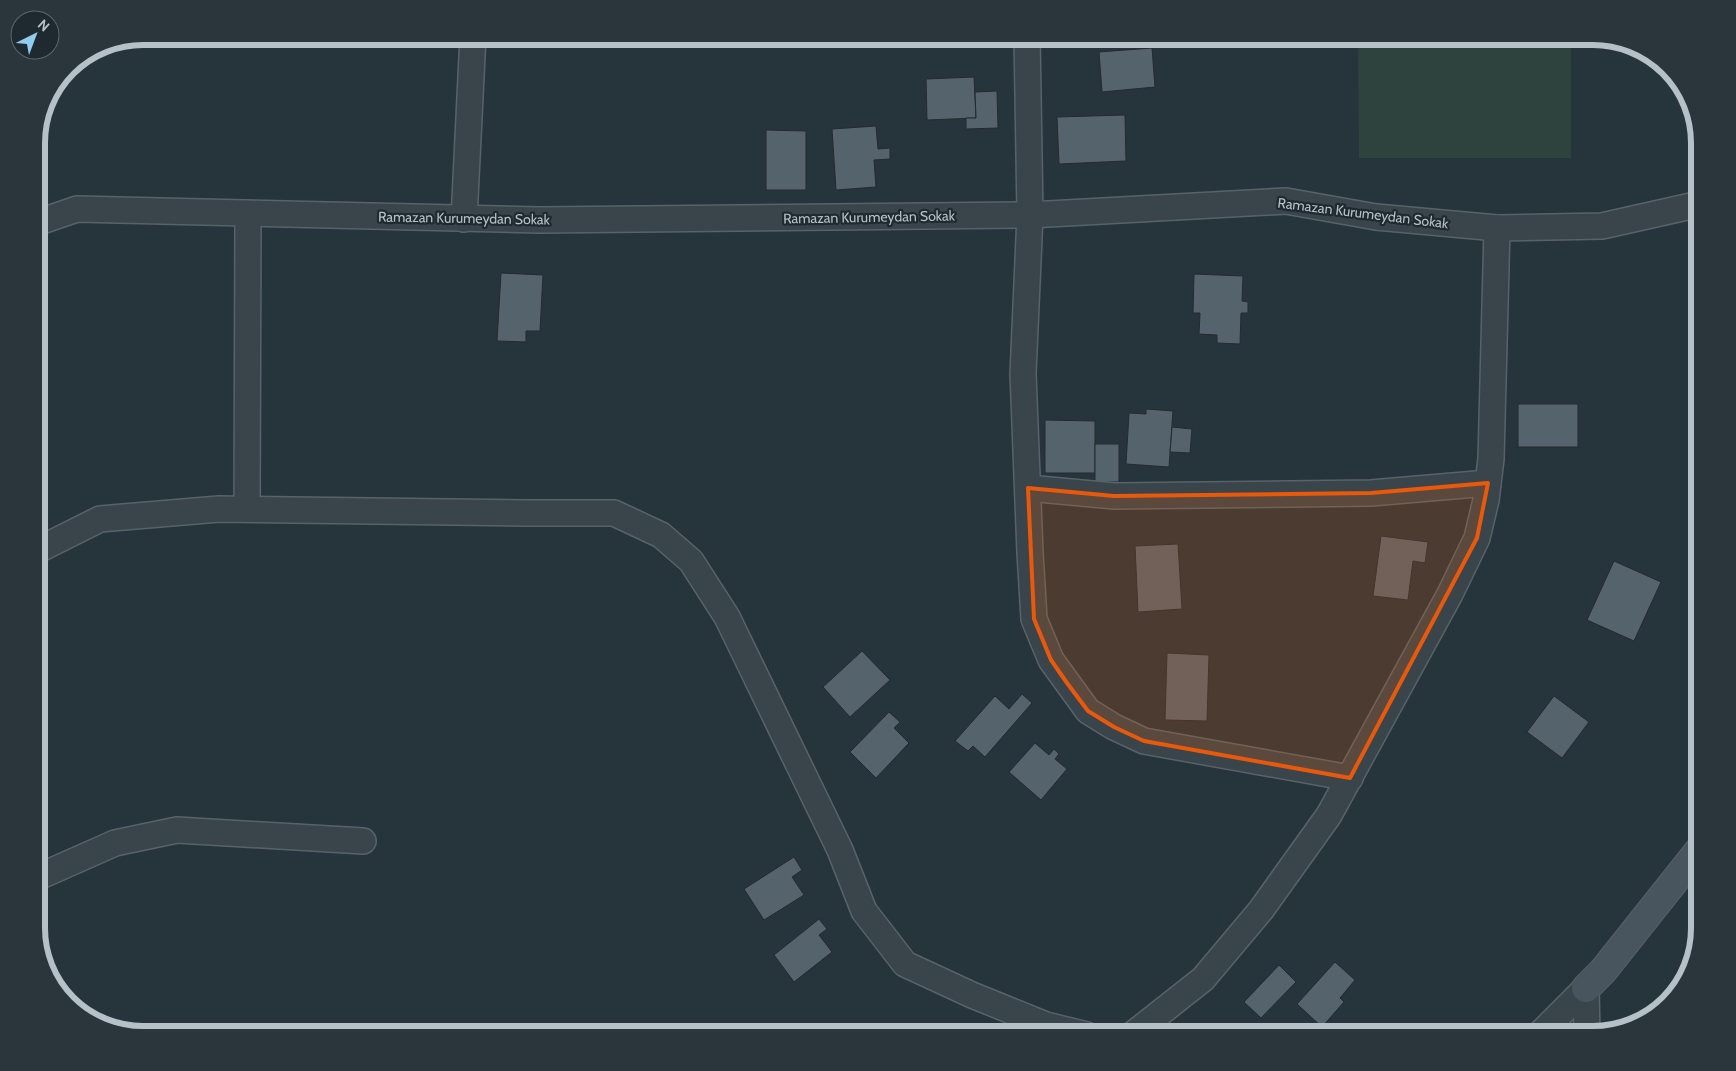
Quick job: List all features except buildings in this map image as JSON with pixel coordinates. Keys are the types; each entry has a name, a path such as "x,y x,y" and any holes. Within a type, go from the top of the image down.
{"street":[{"path":"464,219 473,45"},
{"path":"1027,45 1030,215 1023,374 1034,619 1051,660 1088,711 1114,727 1144,740 1350,778"},
{"name":"Ramazan Kurumeydan Sokak","path":"45,220 76,209 540,220 1030,215 1286,201 1376,216 1497,228 1602,226 1691,206"},
{"path":"247,509 248,214"},
{"path":"1143,1026 1203,979 1261,910 1329,815 1450,594 1477,538 1486,500 1492,444 1497,228"},
{"path":"1028,488 1124,496 1371,493 1488,483"},
{"path":"45,546 100,519 219,508 614,513 661,535 691,561 728,617 840,850 864,911 905,964 972,995 1050,1026"},
{"path":"45,874 115,843 177,830 363,841"},
{"path":"1548,1026 1603,971 1691,860"},
{"path":"1586,988 1587,1026"}],"highlighted area":[{"path":"1488,483 1477,538 1350,778 1144,741 1114,727 1088,711 1067,683 1051,660 1034,619 1028,488 1114,496 1371,493"}],"green space":[{"path":"1358,45 1571,45 1571,158 1359,158"}]}
